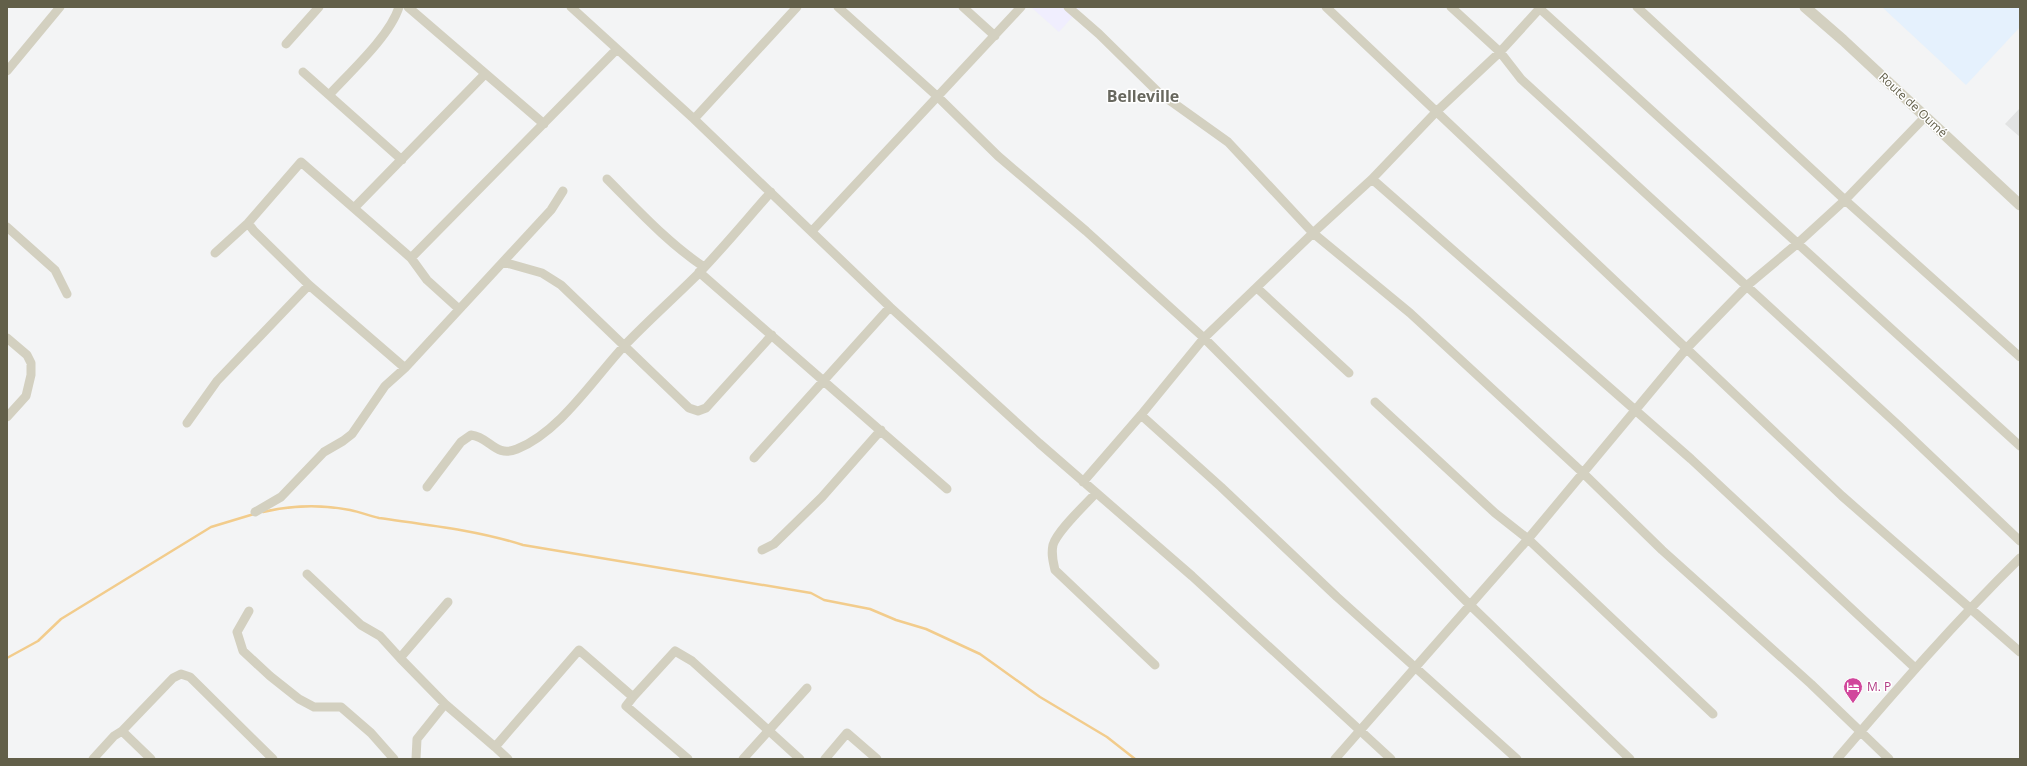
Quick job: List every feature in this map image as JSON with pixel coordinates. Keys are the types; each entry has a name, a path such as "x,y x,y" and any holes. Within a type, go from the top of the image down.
{"street":[{"path":"7,71 60,7"},
{"path":"286,44 319,7"},
{"path":"329,95 388,30 396,17 399,7"},
{"path":"408,7 544,124"},
{"path":"571,7 694,119 890,307 1083,482 1192,576 1391,759"},
{"path":"694,119 797,7"},
{"path":"838,7 938,97 998,156 1086,231 1204,338 1469,604 1630,759"},
{"path":"963,7 995,36"},
{"path":"812,231 1022,7"},
{"path":"1068,7 1099,34 1158,92 1228,142 1313,233 1410,313 1582,472 1662,550 1811,684 1889,759"},
{"path":"1326,7 1842,496 2020,652"},
{"path":"1451,7 1500,52 1521,79 1898,425 2020,541"},
{"path":"1083,482 1141,415 1204,338 1313,233 1372,179 1436,112 1500,52 1540,7 2020,446"},
{"path":"1637,7 1845,200 2020,357"},
{"name":"Route de Oumé","path":"1805,7 1844,40 2020,205"},
{"path":"411,258 617,49"},
{"path":"303,72 402,160"},
{"path":"355,207 485,74"},
{"path":"1335,759 1469,604 1528,539 1582,472 1687,348 1747,287 1845,200 1925,117"},
{"path":"215,253 248,223 301,162 355,207 411,258 427,280 459,309"},
{"path":"607,179 772,335 947,489"},
{"path":"1372,179 1691,459 1914,668"},
{"path":"255,512 281,497 324,452 352,434 384,386 405,368 551,210 563,191"},
{"path":"427,487 461,442 471,435 480,436 496,449 504,451 516,450 540,437 564,414 625,345 702,270 771,192"},
{"path":"248,223 254,231 309,285 405,368"},
{"path":"7,227 55,270 67,294"},
{"path":"503,262 542,273 561,284 689,408 698,411 706,408 772,335"},
{"path":"187,423 217,381 309,285"},
{"path":"1257,288 1349,373"},
{"path":"754,458 890,307"},
{"path":"7,338 27,355 30,363 31,375 26,396 7,417"},
{"path":"1375,402 1495,513 1528,539 1713,714"},
{"path":"1141,415 1226,492 1337,597 1517,759"},
{"path":"762,550 774,544 822,497 881,430"},
{"path":"1096,493 1058,536 1053,544 1051,557 1055,570 1155,665"},
{"path":"1837,759 1914,668 1969,607 2020,558"},
{"path":"307,574 361,625 380,636 445,704 508,759"},
{"path":"400,658 448,602"},
{"path":"249,611 237,632 243,651 251,660 270,676 314,708 342,707 371,732 394,759"},
{"path":"494,747 579,650 633,697"},
{"path":"688,759 626,706 675,651 692,661 800,759"},
{"path":"93,759 114,736 122,730 173,678 181,674 190,677 273,759"},
{"path":"743,759 807,688"},
{"path":"416,759 417,739 445,704"},
{"path":"122,730 151,759"},
{"path":"825,759 847,733 877,759"}],"shaded area":[{"path":"1031,7 1081,7 1059,32"},
{"path":"1882,7 2020,7 2020,27 1966,85"},
{"path":"2020,108 2020,137 2005,124"}],"waterway":[{"path":"263,512 306,506 339,508 379,518 488,535 523,545 811,593 824,600 870,609 896,620 926,629 980,654 1040,697 1107,737 1135,759"},
{"path":"7,658 38,641 61,619 211,527 254,514"}],"place":[{"name":"M. P","path":"1853,704"}],"district":[{"name":"Belleville","path":"1143,96"}]}
